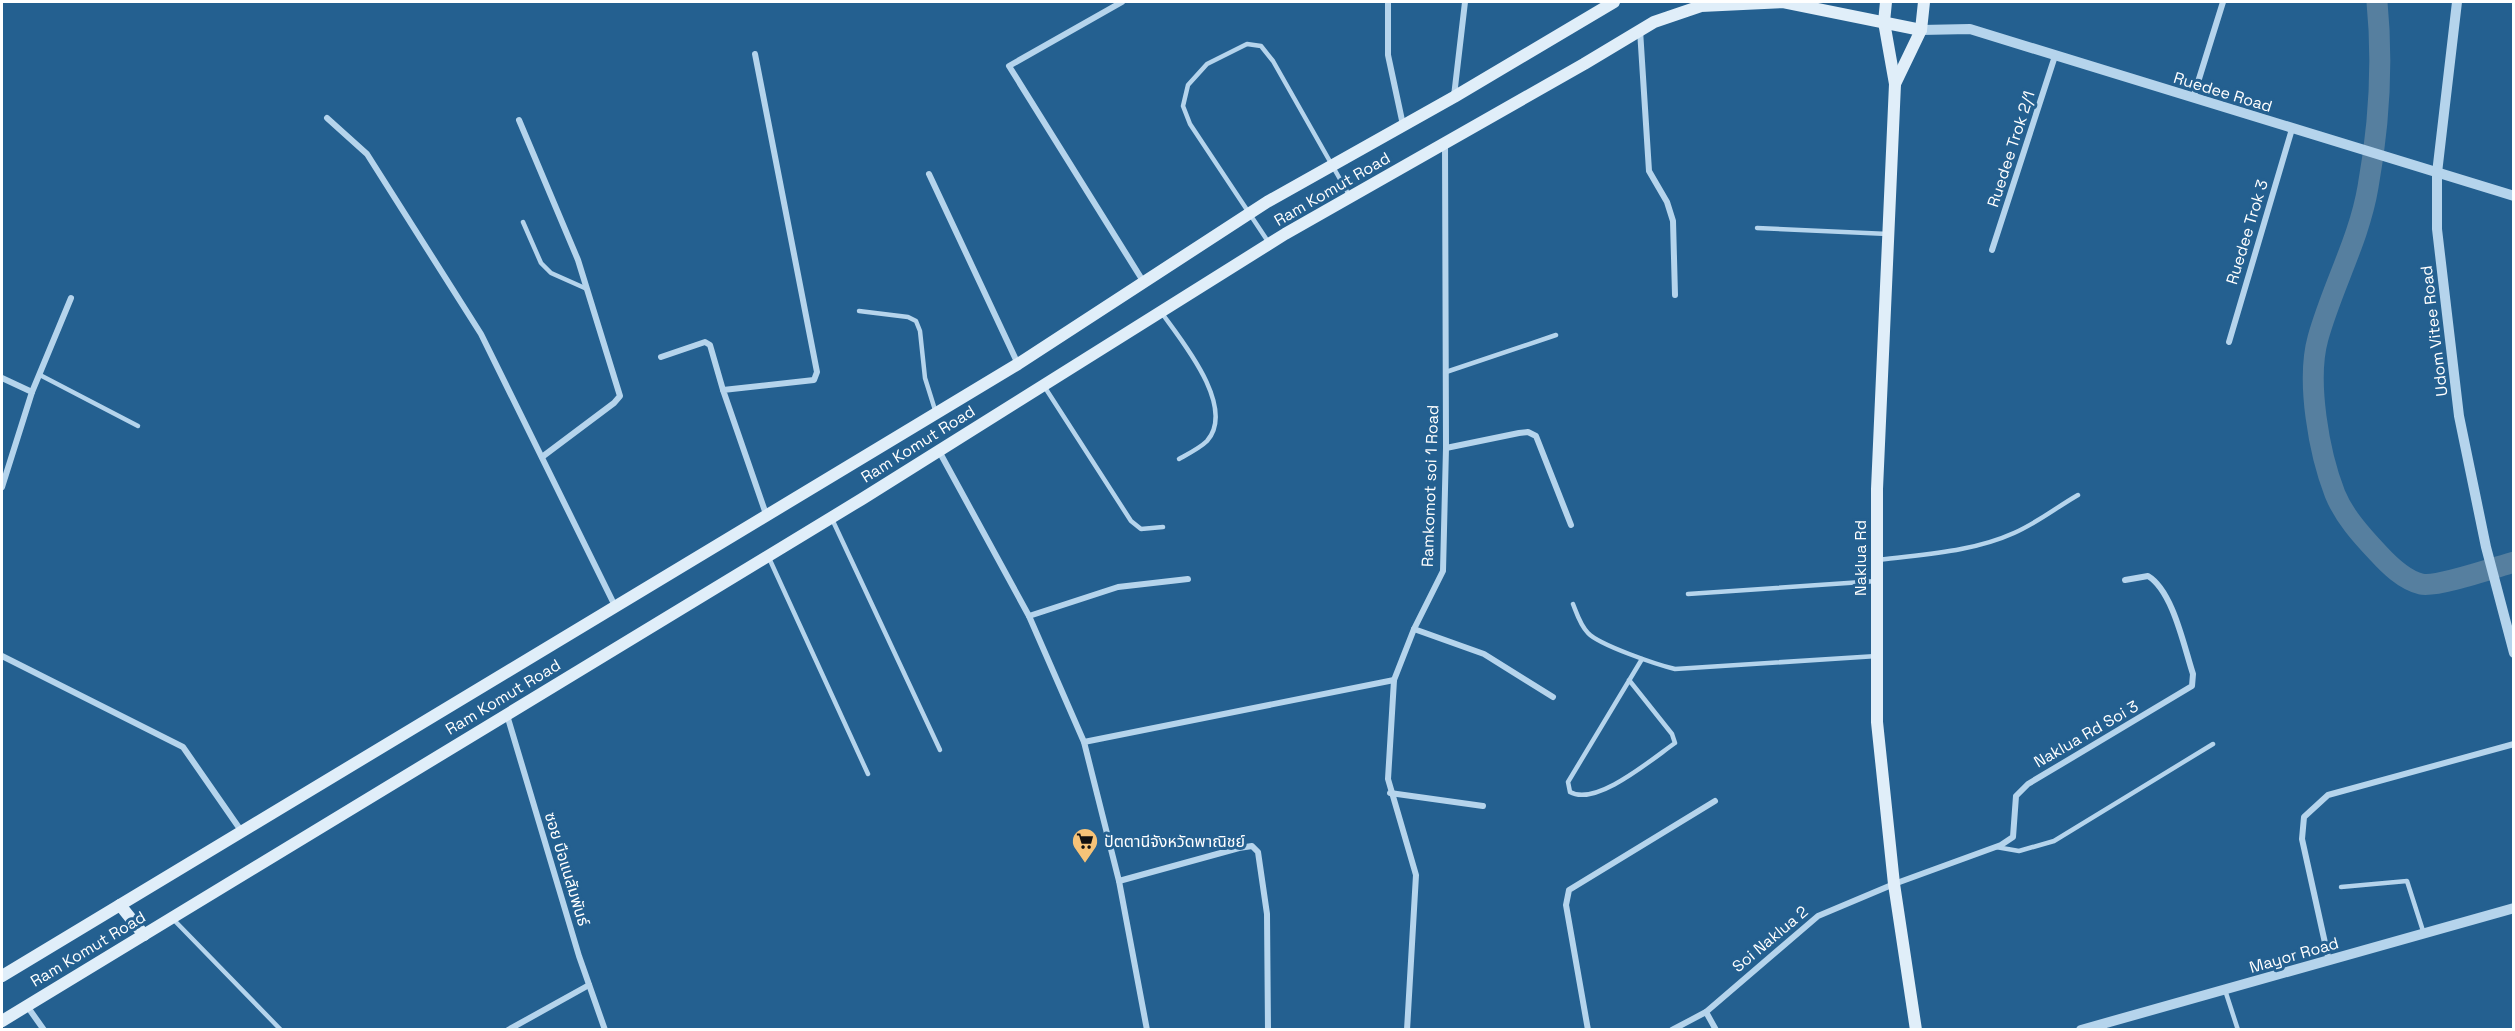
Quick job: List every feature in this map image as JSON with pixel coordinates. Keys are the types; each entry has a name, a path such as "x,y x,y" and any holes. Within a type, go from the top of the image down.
{"main road":[{"name":"Ram Komut Road","path":"2,976 1018,364 1250,213 1454,97 1614,2"},
{"name":"Ram Komut Road","path":"2,1021 831,518 1270,244 1654,22 1701,6 1783,2 1922,30"},
{"name":"Naklua Rd","path":"1886,2 1884,22 1895,84 1877,489 1876,722 1894,884 1916,1029"},
{"path":"1922,30 1924,2"},
{"name":"Naklua Rd","path":"1895,84 1922,30"},
{"path":"120,905 144,935"}],"street":[{"path":"1122,2 1009,66 1143,281"},
{"path":"1388,2 1388,55 1403,126"},
{"path":"1454,97 1465,2"},
{"path":"2192,98 2223,2"},
{"name":"Udom Vitee Road","path":"2457,2 2437,173 2437,229 2458,416 2486,548 2514,653"},
{"name":"Ruedee Road","path":"1922,30 1970,29 2358,150 2514,196"},
{"path":"1640,30 1649,171 1667,202 1673,221 1675,295"},
{"path":"723,390 814,380 817,372 755,54"},
{"name":"Ruedee Trok 2/1","path":"1992,250 2055,56"},
{"path":"327,118 367,154 482,334 616,608"},
{"path":"519,120 578,260 620,396 614,403 542,457"},
{"name":"Ruedee Trok 3","path":"2229,342 2292,129"},
{"name":"Ramkomot soi 1 Road","path":"1407,1029 1416,876 1390,793 1388,779 1394,680 1414,629 1443,571 1446,448 1445,144"},
{"path":"929,174 1018,364"},
{"path":"2,487 32,392 71,298"},
{"path":"661,357 705,342 710,345 723,390 767,517"},
{"path":"2,378 32,392"},
{"path":"1446,448 1519,433 1528,432 1536,436 1571,525"},
{"path":"939,451 1029,616 1084,742 1119,881 1147,1029"},
{"name":"Naklua Rd Soi 3","path":"1894,884 1996,847 2013,837 2016,796 2028,784 2192,686 2193,674 2166,595 2156,580 2148,576 2125,580"},
{"path":"1029,616 1118,586 1188,579"},
{"path":"1414,629 1484,654 1553,698"},
{"path":"2,656 183,747 242,832"},
{"path":"1084,742 1394,680"},
{"name":"ซอย บือแนสัมพันธ์","path":"507,715 604,1029"},
{"path":"2329,961 2302,839 2304,817 2328,795 2514,744"},
{"path":"1390,793 1483,806"},
{"path":"1588,1029 1566,905 1569,890 1715,801"},
{"path":"1119,881 1252,846 1258,852 1267,914 1268,1029"},
{"name":"Soi Naklua 2","path":"1672,1029 1706,1012 1818,916 1894,884"},
{"name":"Mayor Road","path":"2081,1029 2514,908"},
{"path":"508,1029 589,985"},
{"path":"27,1006 44,1029"},
{"path":"1706,1012 1716,1029"}],"lane":[{"path":"1270,244 1190,124 1183,106 1188,85 1207,64 1247,44 1261,46 1273,61 1351,197"},
{"path":"524,222 541,263 551,273 587,289"},
{"path":"1758,228 1888,234"},
{"path":"859,311 908,317 916,321 920,331 925,378 936,413"},
{"path":"1161,312 1196,363 1208,385 1214,407 1215,425 1207,441 1179,459"},
{"path":"1446,372 1556,335"},
{"path":"40,375 138,426"},
{"path":"1043,386 1131,521 1141,529 1162,527"},
{"path":"1877,560 1956,550 1988,543 2016,532 2078,495"},
{"path":"831,518 940,750"},
{"path":"768,556 868,774"},
{"path":"1688,594 1877,581"},
{"path":"1573,604 1581,624 1590,636 1642,659 1675,669 1877,656"},
{"path":"1629,680 1672,734 1675,744 1600,794 1577,796 1570,792 1568,782 1629,680 1642,659"},
{"path":"1996,847 2019,851 2054,842 2212,744"},
{"path":"2341,887 2406,881 2424,934"},
{"path":"172,918 281,1029"},
{"path":"2225,990 2238,1029"}],"waterway":[{"path":"2377,2 2380,48 2375,141 2364,207 2318,338 2313,375 2319,438 2335,494 2348,518 2397,572 2421,584 2429,584 2514,562"}],"place":[{"name":"ปัตตานีจังหวัดพาณิชย์","path":"1085,864"}]}
